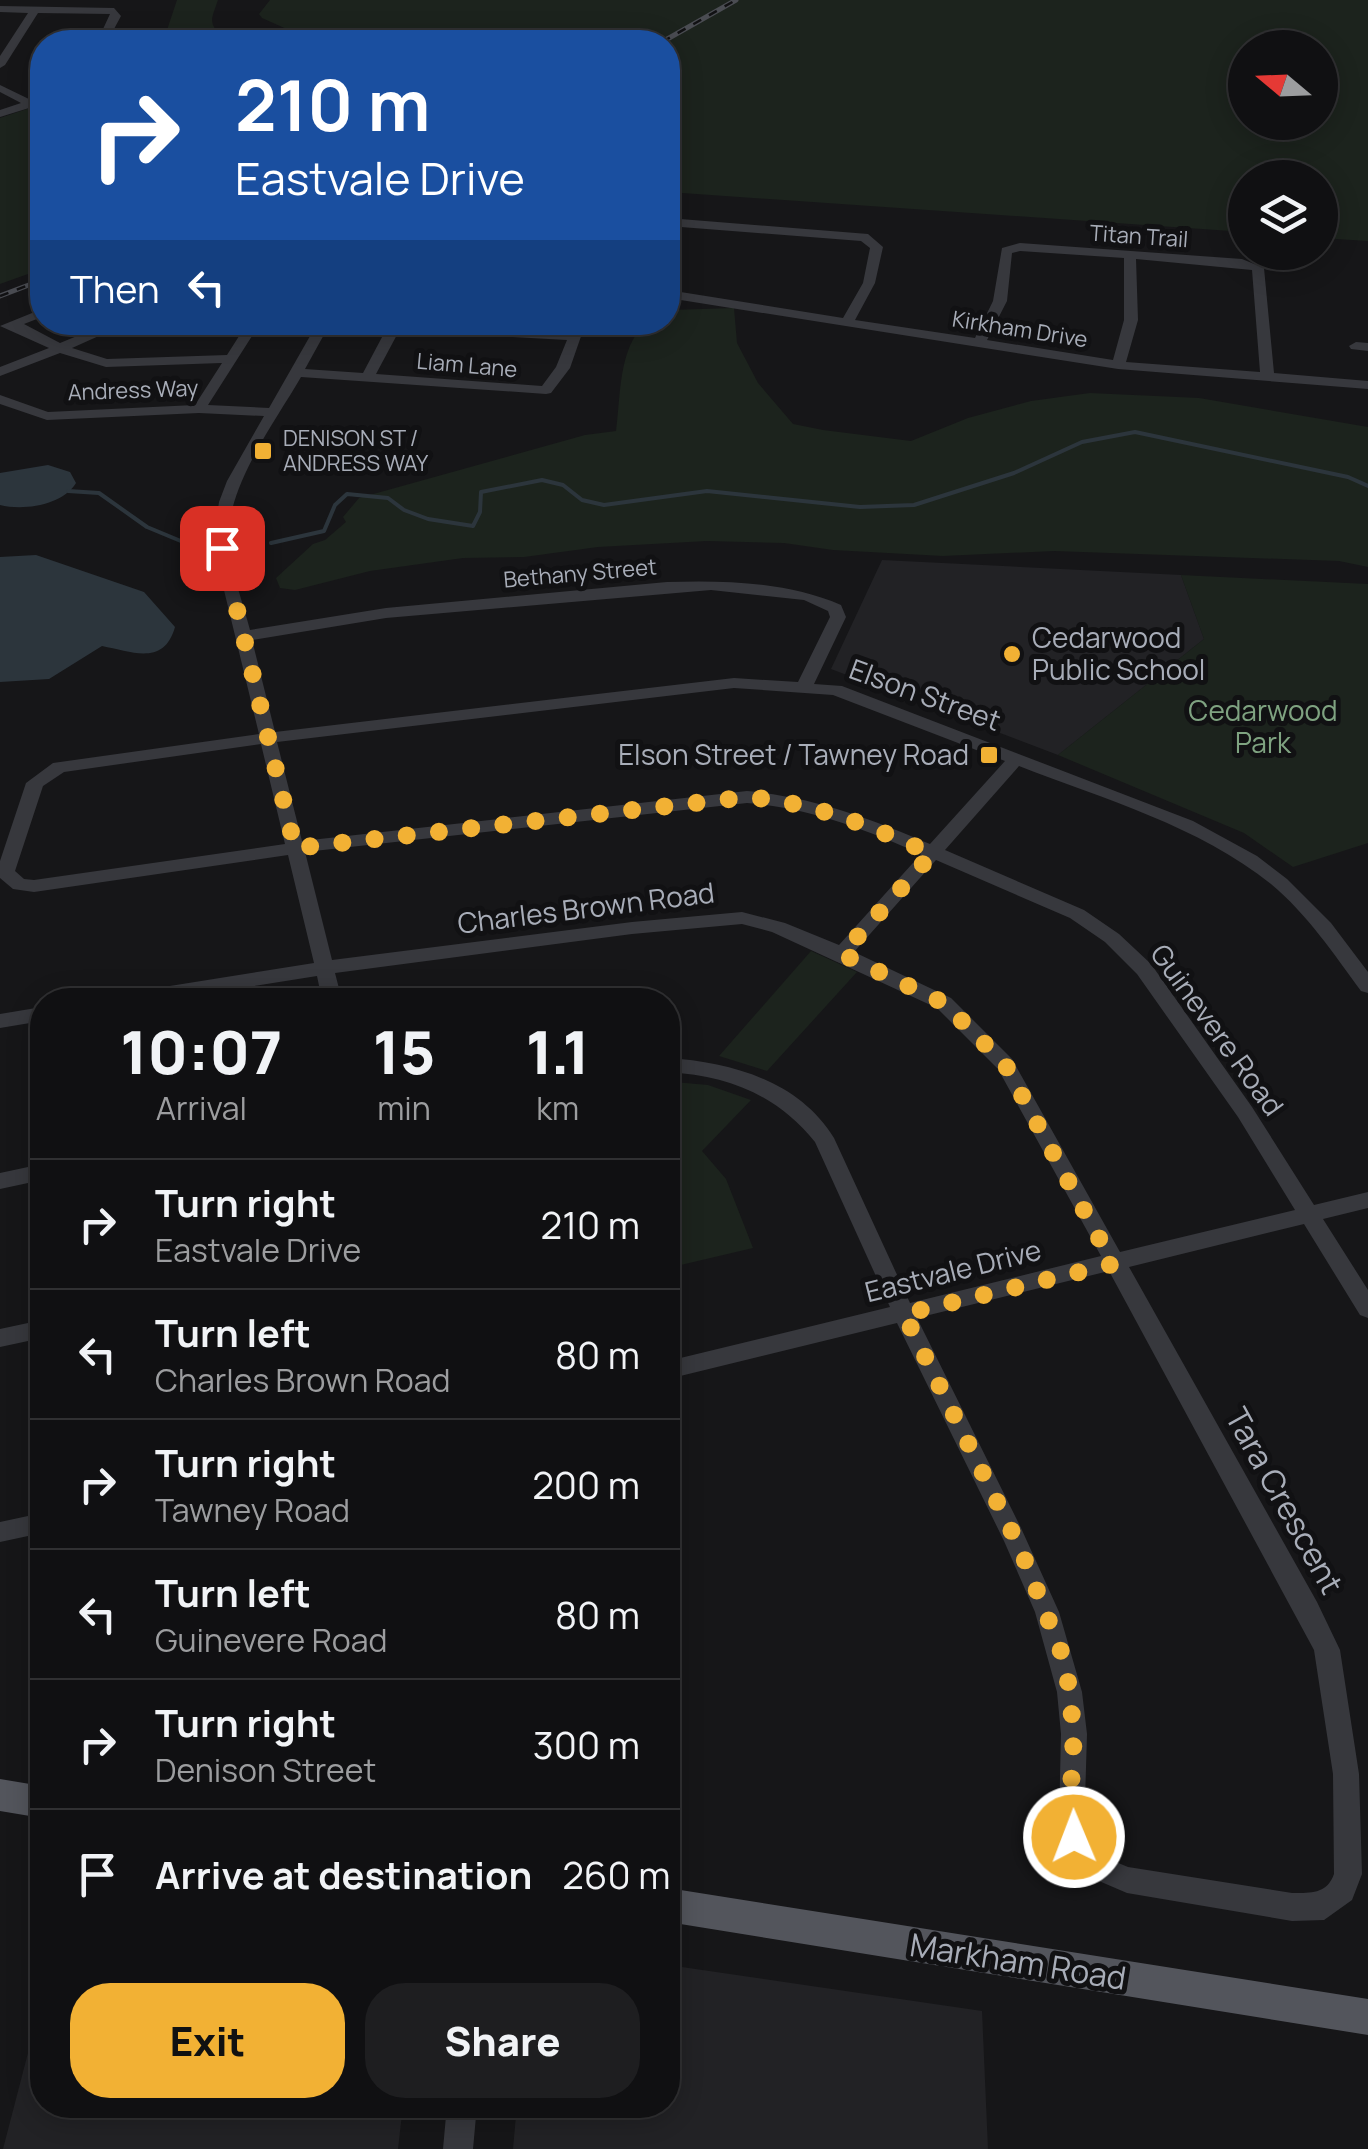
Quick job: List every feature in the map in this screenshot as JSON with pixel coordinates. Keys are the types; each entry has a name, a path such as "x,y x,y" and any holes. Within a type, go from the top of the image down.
{"main road":[{"path":"0,1795 30,1800"},
{"name":"Markham Road","path":"680,1907 1368,2017"}],"street":[{"path":"0,10 114,11 116,16 108,30"},
{"path":"0,65 34,11"},
{"path":"0,88 30,99"},
{"path":"0,114 30,104"},
{"path":"680,223 864,237 874,242 877,247 869,283 848,320"},
{"name":"Titan Trail","path":"980,343 1000,301 1006,251 1020,247 1242,263 1258,268 1267,376"},
{"path":"1118,366 1131,320 1130,255"},
{"name":"Kirkham Drive","path":"680,296 1118,366 1368,385"},
{"path":"6,326 30,317"},
{"path":"6,326 106,363 231,359"},
{"name":"Andress Way","path":"0,372 92,335"},
{"path":"199,409 247,335"},
{"path":"316,335 234,481 222,525 222,545 329,988"},
{"path":"295,372 368,376 391,335"},
{"name":"Liam Lane","path":"368,376 546,390 563,368 576,335"},
{"name":"Andress Way","path":"0,399 47,416 199,409 272,412"},
{"name":"Bethany Street","path":"244,636 386,613 712,586 807,596 835,608 838,617 805,685"},
{"name":"Elson Street","path":"295,848 34,886 19,885 5,873 35,782 51,770 80,763 734,683 805,685 882,706 1017,758 1186,826 1251,860 1306,908 1368,986"},
{"path":"842,954 1017,758"},
{"name":"Guinevere Road","path":"295,848 748,797 791,801 848,816 1077,914 1112,938 1144,969 1368,1308"},
{"name":"Charles Brown Road","path":"200,988 632,928 742,918 778,927 944,1003 1005,1064 1113,1264"},
{"path":"0,1020 30,1016"},
{"path":"680,1067 737,1076 768,1088 806,1116 824,1138 904,1314"},
{"path":"0,1180 30,1174"},
{"name":"Eastvale Drive","path":"680,1367 1368,1200"},
{"name":"Tara Crescent","path":"904,1314 1020,1548 1066,1664 1074,1734 1069,1823 1088,1860 1105,1873 1127,1880 1292,1906 1324,1906 1342,1891 1348,1874 1346,1774 1327,1650 1113,1264"},
{"path":"0,1338 30,1332"},
{"path":"0,1532 30,1526"},
{"path":"458,2149 461,2118"}],"shaded area":[{"path":"48,465 70,472 76,483 70,491 42,504 0,505 0,473"},
{"path":"36,555 144,592 175,627 170,639 155,652 146,653 102,646 49,679 0,682 0,557"},
{"name":"Cedarwood Public School","path":"882,560 1181,575 1204,639 1058,755 831,669"},
{"path":"680,1967 982,2011 988,2149 513,2149 516,2118 680,2118"},
{"path":"30,2045 30,2118 402,2118 398,2149 3,2149"}],"green space":[{"path":"177,0 218,0 212,22 216,30 167,30"},
{"path":"270,0 1368,0 1368,241 1338,239 1338,160 1228,160 1228,231 680,193 680,30 289,30 259,14"},
{"path":"30,108 30,273 0,284 0,118"},
{"path":"734,308 737,343 758,383 793,424 823,430 911,441 968,418 1031,401 1090,393 1199,398 1368,427 1368,567 1339,561 1054,551 943,556 707,541 598,547 524,557 463,558 370,571 295,590 280,588 276,578 313,544 325,540 346,522 343,517 359,498 585,435 616,431 630,345 636,335 680,335 680,310"},
{"name":"Cedarwood Park","path":"1181,575 1368,584 1368,843 1293,867 1244,833 1058,755 1204,639"},
{"path":"811,951 857,972 767,1071 719,1056"},
{"path":"680,1083 708,1085 751,1100 702,1151 726,1179 753,1248 680,1265"}],"waterway":[{"path":"271,543 324,531 335,505 347,494 388,498 404,510 428,519 473,526 480,512 481,492 542,480 563,485 582,500 604,505 707,491 860,507 914,505 1014,473 1082,442 1135,432 1348,477 1368,486"},
{"path":"68,491 99,493 147,527 188,544"}],"railway":[{"path":"680,32 736,0"},
{"path":"0,296 30,285"}],"place":[{"name":"DENISON ST / ANDRESS WAY","path":"263,451"},
{"name":"Cedarwood Public School","path":"1012,654"},
{"name":"Elson Street / Tawney Road","path":"989,755"}],"route":[{"path":"222,548 295,848 748,797 791,801 848,816 932,854 842,954 944,1003 1005,1064 1113,1264 904,1314 1020,1548 1066,1664 1074,1734 1069,1823 1074,1837"}]}
